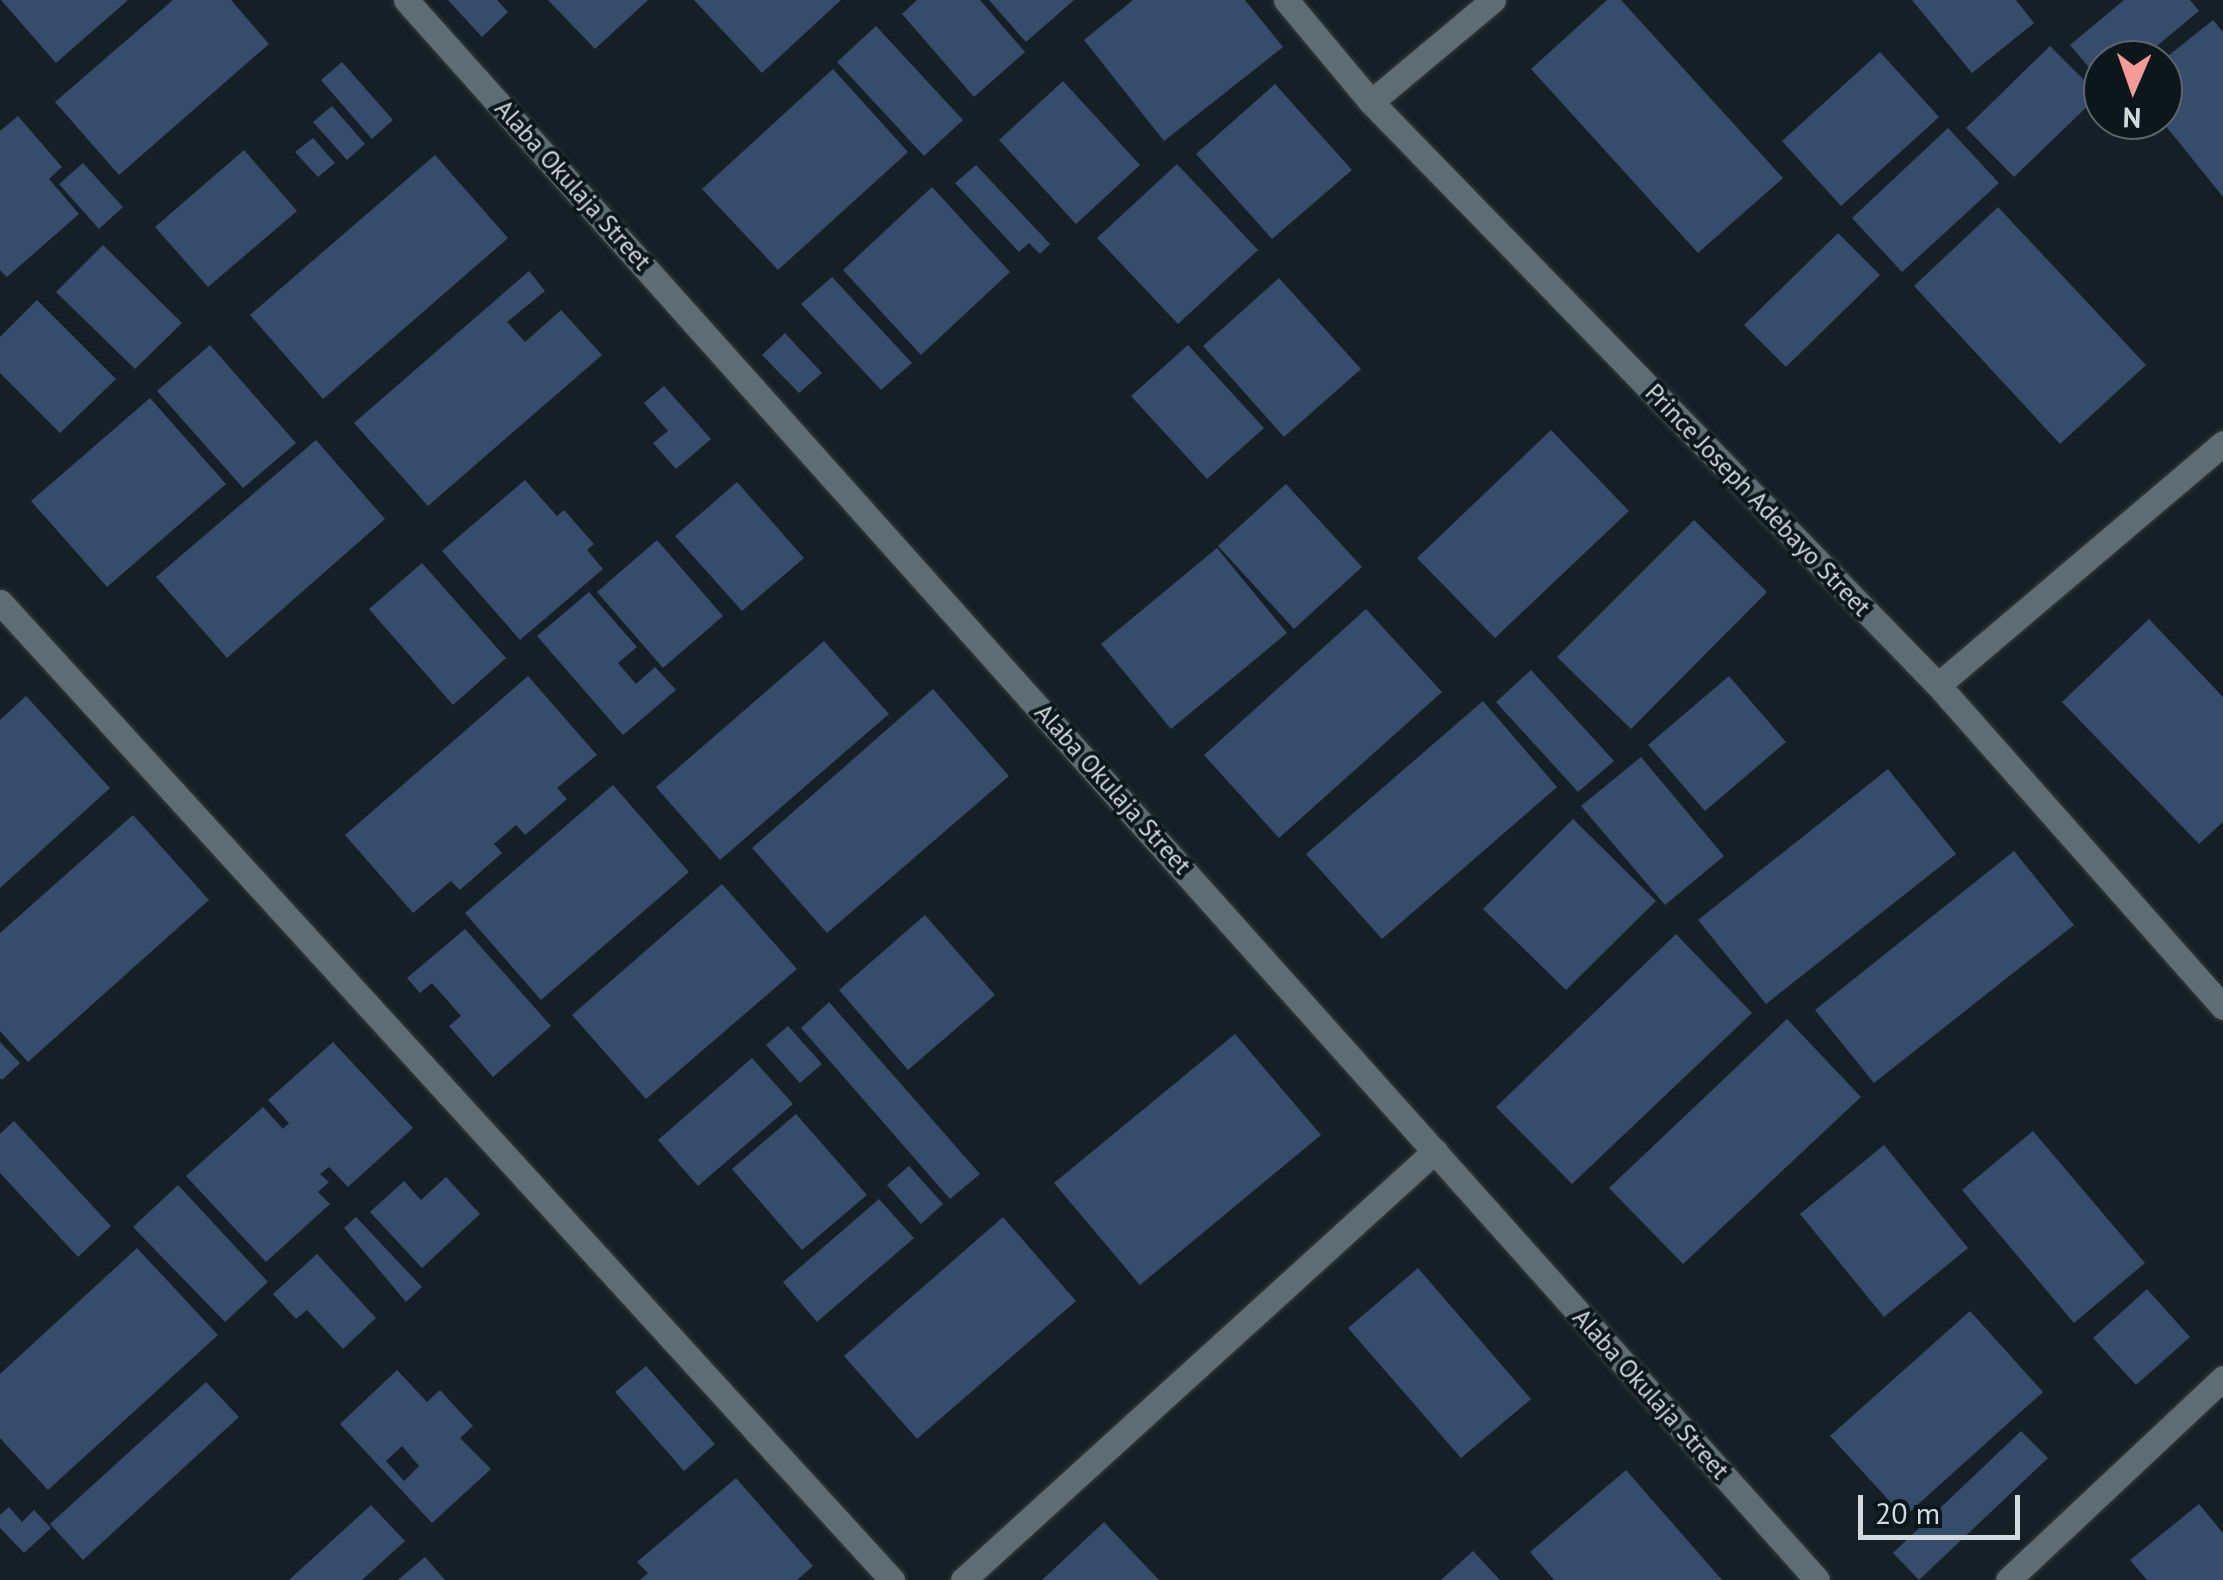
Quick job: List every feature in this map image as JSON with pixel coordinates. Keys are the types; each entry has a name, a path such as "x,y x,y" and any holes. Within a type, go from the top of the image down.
{"street":[{"name":"Alaba Okulaja Street","path":"406,0 1817,1580"},
{"name":"Prince Joseph Adebayo Street","path":"1286,0 1371,102 1938,685 2223,1007"},
{"path":"1371,102 1493,0"},
{"path":"1938,685 2223,443"},
{"path":"0,602 892,1580"},
{"path":"962,1580 1435,1151"},
{"path":"2008,1580 2223,1378"}],"building":[{"path":"1,0 128,0 56,63"},
{"path":"173,0 231,0 269,44 119,175 55,102"},
{"path":"448,0 497,0 508,12 482,37"},
{"path":"548,0 648,0 595,49"},
{"path":"694,0 841,0 762,73"},
{"path":"917,0 980,0 1025,52 974,97 902,14"},
{"path":"989,0 1074,0 1026,42"},
{"path":"1133,0 1245,0 1283,47 1164,141 1084,40"},
{"path":"1607,0 1621,0 1783,178 1698,253 1531,69"},
{"path":"1912,0 2016,0 2034,23 1972,73"},
{"path":"2124,0 2190,0 2199,11 2164,40 2083,40 2083,60 2070,45"},
{"path":"2213,20 2223,32 2223,197 2177,140 2183,140 2183,44"},
{"path":"876,26 963,120 924,156 837,62"},
{"path":"2050,46 2083,79 2083,110 2014,177 1966,128"},
{"path":"1880,52 1939,117 1841,206 1782,141"},
{"path":"342,62 393,120 372,139 321,80"},
{"path":"833,69 908,152 778,270 702,189"},
{"path":"1063,81 1140,165 1076,224 999,140"},
{"path":"1275,84 1352,170 1272,239 1196,154"},
{"path":"332,106 365,144 347,160 313,122"},
{"path":"18,116 62,167 49,179 79,214 7,277 0,270 0,131"},
{"path":"1948,128 1999,183 1902,272 1852,218"},
{"path":"313,138 335,163 318,177 295,152"},
{"path":"244,150 297,211 208,287 155,227"},
{"path":"435,155 508,238 323,399 250,315"},
{"path":"83,163 123,207 99,229 59,184"},
{"path":"1177,164 1258,250 1178,324 1097,238"},
{"path":"976,165 1050,244 1040,254 1029,243 1019,252 955,183"},
{"path":"932,187 1010,272 921,355 843,270"},
{"path":"1998,207 2146,365 2060,444 1914,286"},
{"path":"1838,233 1880,275 1786,367 1744,325"},
{"path":"103,245 182,323 135,369 56,292"},
{"path":"529,271 545,291 507,322 525,342 561,310 602,355 428,506 354,423"},
{"path":"832,277 912,363 881,390 801,304"},
{"path":"1279,278 1361,369 1284,437 1203,346"},
{"path":"37,300 116,379 60,433 0,373 0,337"},
{"path":"785,333 822,373 799,393 762,355"},
{"path":"210,345 296,443 243,488 157,391"},
{"path":"1188,345 1264,428 1207,479 1131,396"},
{"path":"664,386 711,439 676,469 653,443 668,431 644,403"},
{"path":"150,398 226,484 107,587 31,501"},
{"path":"1551,430 1629,511 1495,638 1417,558"},
{"path":"316,440 385,519 227,658 156,577"},
{"path":"525,480 557,516 564,510 594,544 587,550 603,569 520,640 442,551"},
{"path":"737,482 804,558 742,611 675,536"},
{"path":"1286,484 1362,567 1294,629 1218,546"},
{"path":"1694,520 1767,592 1631,729 1557,657"},
{"path":"657,540 723,616 663,668 597,592"},
{"path":"1217,548 1287,633 1171,729 1101,644"},
{"path":"422,563 506,658 453,705 369,609"},
{"path":"589,592 637,647 618,663 636,684 655,667 676,690 623,735 537,636"},
{"path":"1366,609 1442,692 1279,838 1204,755"},
{"path":"2149,619 2223,697 2223,822 2199,844 2062,702"},
{"path":"824,641 889,714 720,860 656,787"},
{"path":"1531,670 1614,761 1578,792 1496,702"},
{"path":"528,676 597,755 557,788 567,799 525,835 516,825 494,844 502,853 460,890 451,881 413,913 345,835"},
{"path":"1729,676 1786,742 1705,811 1648,745"},
{"path":"933,689 1009,776 827,933 752,848"},
{"path":"26,696 110,788 0,888 0,720"},
{"path":"1483,701 1557,787 1382,939 1306,854"},
{"path":"1641,757 1724,856 1665,905 1581,806"},
{"path":"1888,769 1956,854 1766,1004 1698,920"},
{"path":"613,785 689,872 541,1000 465,913"},
{"path":"133,815 209,900 28,1062 0,1031 0,933"},
{"path":"1573,819 1656,901 1566,990 1483,909"},
{"path":"2014,851 2074,925 1874,1083 1815,1010"},
{"path":"722,884 797,969 646,1099 572,1015"},
{"path":"925,915 995,995 908,1070 839,990"},
{"path":"465,929 551,1026 493,1077 449,1026 461,1016 432,983 420,993 407,978"},
{"path":"1676,934 1752,1013 1572,1184 1496,1107"},
{"path":"829,1002 980,1174 950,1199 801,1028"},
{"path":"1787,1019 1861,1097 1683,1264 1609,1188"},
{"path":"788,1026 822,1064 800,1083 766,1045"},
{"path":"1235,1034 1321,1135 1140,1285 1054,1183"},
{"path":"0,1042 20,1063 2,1080 0,1078"},
{"path":"333,1042 413,1128 348,1187 329,1167 320,1174 329,1182 318,1192 330,1204 266,1262 186,1176 263,1107 283,1129 289,1123 268,1100"},
{"path":"752,1058 793,1104 698,1186 658,1140"},
{"path":"796,1114 867,1195 802,1250 732,1169"},
{"path":"14,1121 111,1226 78,1257 0,1173 0,1134"},
{"path":"2033,1131 2145,1263 2074,1323 1962,1190"},
{"path":"1884,1145 1968,1248 1884,1317 1800,1214"},
{"path":"909,1166 943,1204 921,1224 887,1185"},
{"path":"446,1177 480,1214 422,1268 370,1212 404,1181 421,1200"},
{"path":"178,1185 268,1282 225,1322 133,1227"},
{"path":"879,1199 914,1238 817,1322 783,1282"},
{"path":"356,1217 422,1287 406,1302 344,1228"},
{"path":"1003,1217 1076,1301 917,1439 844,1356"},
{"path":"137,1248 218,1335 48,1490 0,1438 0,1374"},
{"path":"317,1254 376,1318 343,1349 307,1310 296,1319 273,1294"},
{"path":"1418,1268 1531,1399 1461,1458 1348,1328"},
{"path":"2147,1289 2190,1337 2136,1385 2093,1338"},
{"path":"1970,1311 2043,1392 1904,1517 1830,1436"},
{"path":"646,1366 715,1444 684,1471 615,1392"},
{"path":"397,1370 427,1402 440,1390 473,1426 460,1438 491,1469 432,1523 340,1424","holes":["402,1446 419,1466 404,1481 386,1461"]},
{"path":"206,1382 239,1417 83,1560 50,1524"},
{"path":"2021,1431 2048,1458 1919,1580 1893,1553"},
{"path":"1626,1470 1722,1580 1554,1580 1530,1552"},
{"path":"736,1478 813,1566 797,1580 640,1580 648,1573 637,1562"},
{"path":"2199,1504 2223,1533 2223,1580 2147,1580 2130,1560"},
{"path":"371,1505 405,1541 362,1580 289,1580"},
{"path":"9,1507 22,1522 34,1510 51,1528 24,1553 0,1528 0,1515"},
{"path":"1104,1522 1159,1580 1042,1580"},
{"path":"1473,1551 1500,1580 1441,1580"},
{"path":"425,1557 445,1580 398,1580"}]}
